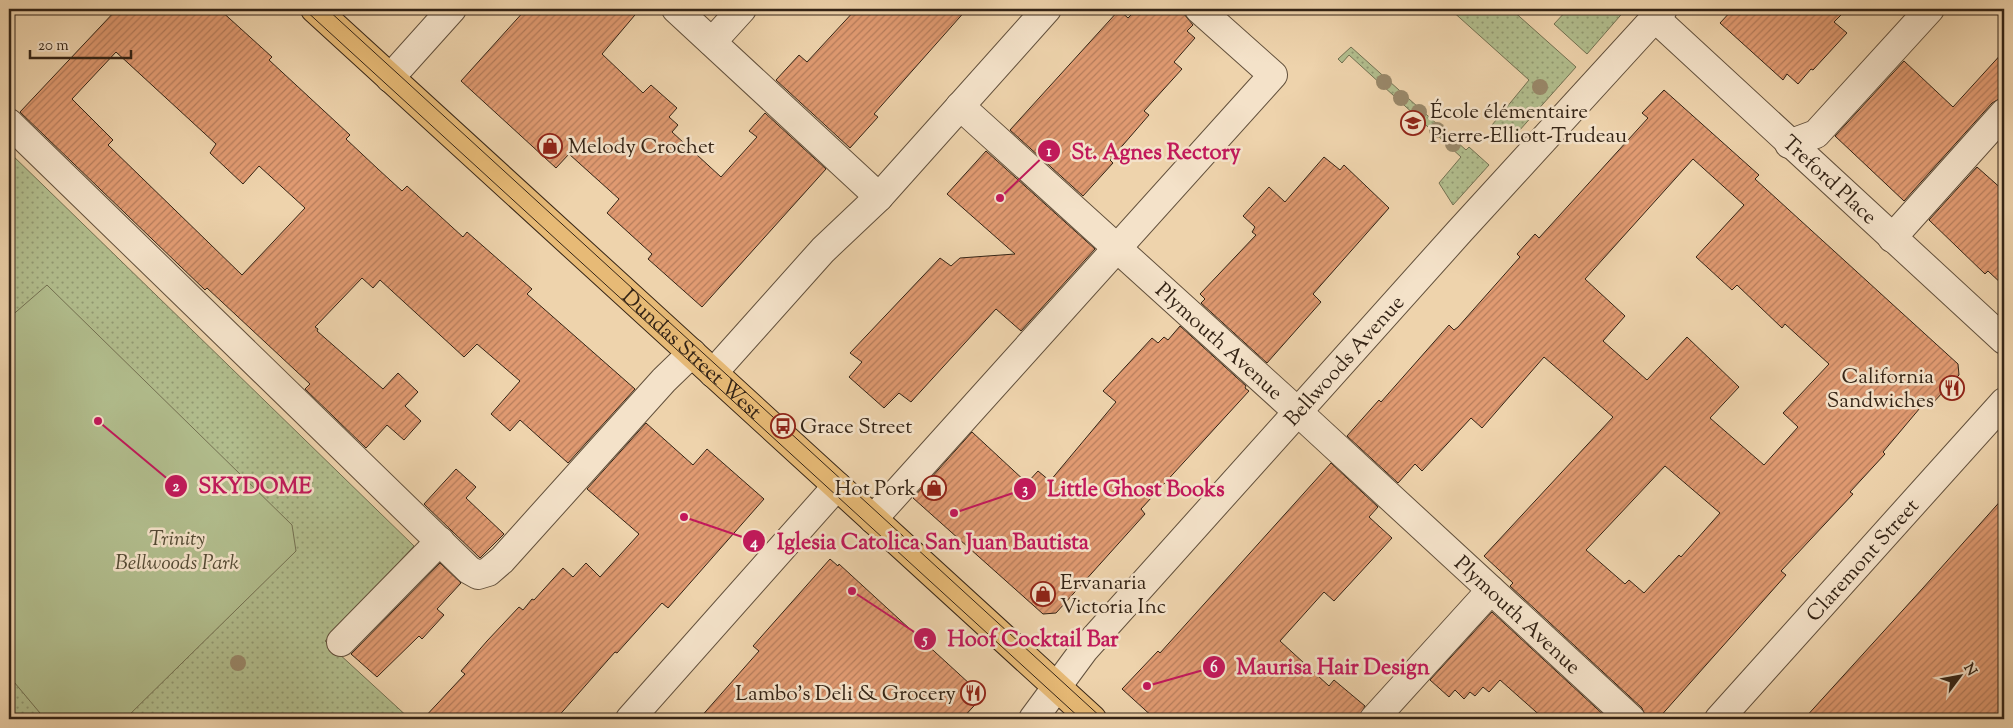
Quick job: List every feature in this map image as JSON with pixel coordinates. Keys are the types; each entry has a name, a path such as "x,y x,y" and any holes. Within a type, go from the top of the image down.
{"main road":[{"name":"Dundas Street West","path":"315,9 1092,719"}],"street":[{"path":"390,78 452,9"},
{"path":"676,9 879,197"},
{"path":"712,42 742,9"},
{"path":"713,373 823,250 879,197 1047,9"},
{"path":"873,519 1274,75 1199,9"},
{"path":"1789,144 1816,134 1930,9"},
{"name":"Treford Place","path":"1659,14 1789,144 2004,340"},
{"name":"Bellwoods Avenue","path":"1033,719 1084,650 1659,14"},
{"name":"Plymouth Avenue","path":"960,106 1298,412 1631,719"},
{"path":"1892,238 2004,113"},
{"path":"9,123 469,570 478,575 488,572 502,560 664,380 692,353"},
{"name":"Claremont Street","path":"1719,719 2004,402"},
{"path":"630,719 837,486"},
{"path":"341,642 440,542"},
{"path":"1374,719 1491,590"}],"green space":[{"path":"1450,9 1511,9 1576,67 1510,141 1492,125 1529,80"},
{"path":"1568,9 1626,9 1587,54 1554,24"},
{"path":"1351,47 1466,150 1469,147 1489,165 1453,205 1439,183 1461,157 1349,55 1342,63 1338,59"},
{"name":"Trinity Bellwoods Park","path":"9,152 414,546 325,641 410,719 9,719"},
{"path":"47,285 292,525 296,551 125,719 45,719 9,676 9,318"}],"building":[{"path":"117,9 219,9 272,57 269,60 350,135 346,139 402,191 407,186 463,237 467,232 532,289 527,294 635,389 568,463 520,420 510,431 491,414 520,381 477,344 464,357 380,280 373,288 362,278 315,327 318,329 317,331 383,389 398,373 418,392 405,406 421,421 404,440 387,425 366,448 305,389 310,384 207,288 205,290 20,112","holes":["116,52 216,144 210,153 243,184 259,166 305,208 242,275 108,145 113,140 72,99"]},
{"path":"526,9 640,9 602,54 643,93 651,85 677,108 669,117 678,125 672,132 721,177 757,137 749,131 765,113 826,169 702,307 648,259 652,254 607,213 619,199 569,154 556,168 461,81"},
{"path":"856,9 967,9 874,114 878,117 850,148 776,80 799,55 807,62"},
{"path":"1137,9 1184,9 1184,14 1193,25 1187,31 1195,38 1174,62 1182,69 1144,111 1149,115 1110,160 1113,163 1083,196 1010,130 1119,10 1128,18"},
{"path":"1733,9 1847,9 1834,22 1847,33 1798,84 1787,74 1783,80 1720,23"},
{"path":"2004,51 2004,96 1992,103 1904,201 1835,136 1904,61 1953,107"},
{"path":"1664,90 1759,175 1755,179 1958,364 1959,375 1930,406 1925,402 1883,452 1885,454 1850,492 1853,494 1781,571 1786,575 1658,719 1646,719 1642,708 1510,586 1513,583 1484,556 1613,417 1544,357 1482,428 1471,418 1422,471 1415,464 1398,483 1347,436 1379,400 1381,402 1449,325 1454,330 1458,327 1520,257 1517,254 1535,234 1539,238 1648,118 1642,113","holes":["1693,159 1744,205 1696,257 1732,290 1737,285 1782,328 1785,324 1829,364 1783,413 1798,427 1764,465 1710,418 1739,387 1687,337 1647,380 1603,341 1625,316 1585,279","1665,466 1720,513 1681,557 1679,555 1644,593 1629,580 1625,584 1586,550"]},
{"path":"986,151 1095,249 1021,331 996,309 911,402 899,393 884,408 849,377 862,362 850,353 940,258 951,266 960,258 1015,254 947,194"},
{"path":"1324,157 1340,170 1344,165 1389,208 1313,294 1321,302 1267,363 1201,303 1205,299 1200,294 1256,235 1252,232 1255,227 1243,216 1269,187 1285,202"},
{"path":"1977,167 2004,191 2004,286 1988,271 1985,274 1929,220"},
{"path":"1180,326 1246,386 1245,388 1249,391 1141,509 1145,514 1056,613 1043,614 913,498 972,432 1027,483 1038,471 1050,481 1116,402 1103,391 1152,338 1158,343 1164,337 1168,340"},
{"path":"646,423 693,465 707,449 764,499 668,608 662,603 617,653 615,652 556,719 423,719 465,674 461,671 487,641 519,607 523,610 532,599 534,600 563,568 573,577 586,563 600,577 639,534 587,489"},
{"path":"1331,463 1378,507 1369,517 1392,538 1334,601 1324,592 1280,641 1329,686 1334,680 1365,706 1359,719 1155,719 1122,689 1158,651 1160,653"},
{"path":"456,469 476,487 466,498 504,534 480,558 424,504"},
{"path":"2004,497 2004,719 1804,719 1923,588"},
{"path":"830,559 838,566 839,564 983,696 962,719 699,719 759,651 753,646"},
{"path":"440,563 461,583 437,609 444,615 422,639 419,636 377,677 351,654"},
{"path":"1492,612 1608,719 1544,719 1500,680 1489,692 1483,687 1475,696 1470,692 1464,699 1455,690 1449,697 1430,680"}],"tram line":[{"path":"304,9 1081,719"},
{"path":"327,9 1103,719"}],"place":[{"name":"École élémentaire Pierre-Elliott-Trudeau","path":"1413,123"},
{"name":"Melody Crochet","path":"550,146"},
{"name":"St. Agnes Rectory","path":"1000,198"},
{"name":"California Sandwiches","path":"1952,388"},
{"name":"SKYDOME","path":"98,421"},
{"name":"Grace Street","path":"783,426"},
{"name":"Hot Pork","path":"934,488"},
{"name":"Little Ghost Books","path":"954,513"},
{"name":"Iglesia Catolica San Juan Bautista","path":"684,517"},
{"name":"Hoof Cocktail Bar","path":"852,591"},
{"name":"Ervanaria Victoria Inc","path":"1043,594"},
{"name":"Maurisa Hair Design","path":"1147,686"},
{"name":"Lambo’s Deli & Grocery","path":"973,693"}]}
